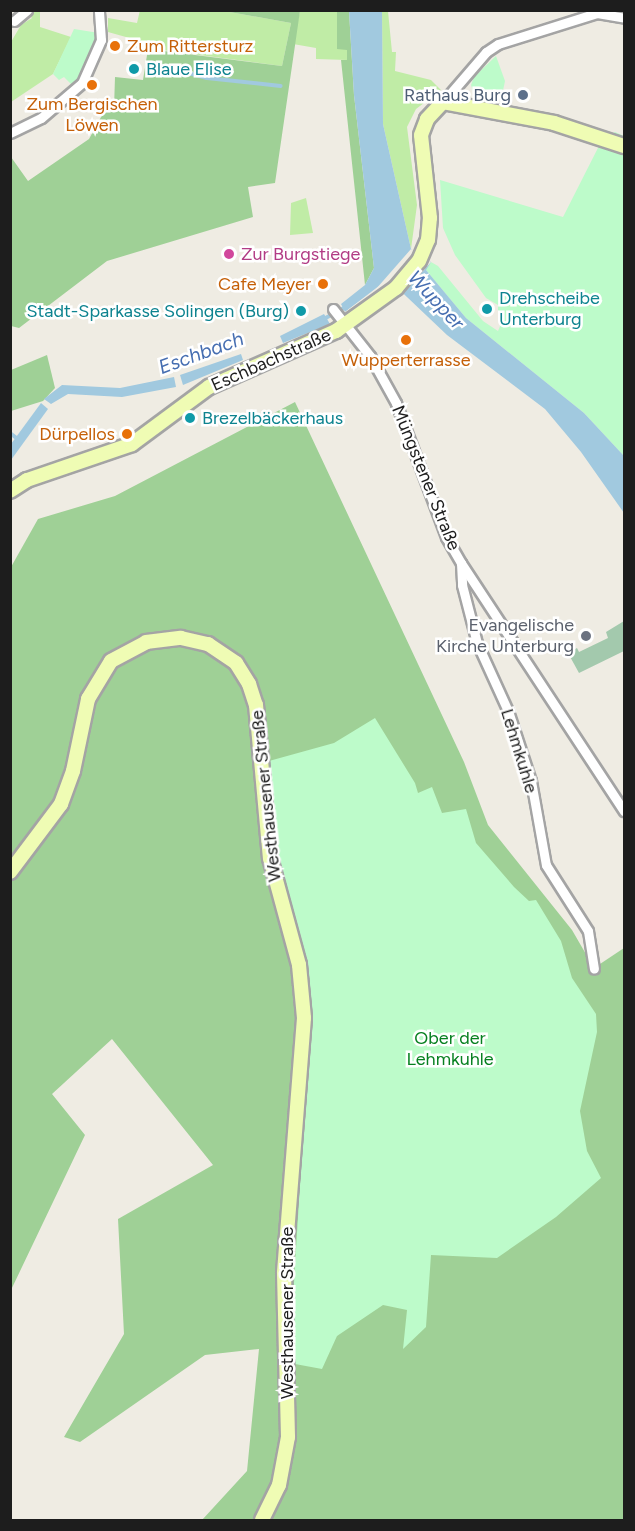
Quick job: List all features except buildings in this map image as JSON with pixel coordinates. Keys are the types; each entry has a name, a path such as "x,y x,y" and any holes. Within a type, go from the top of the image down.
{"main road":[{"path":"443,102 554,123 624,146"},
{"name":"Eschbachstraße","path":"10,491 27,480 132,444 209,387 346,322 396,288 422,256 430,218 422,129 443,102"},
{"name":"Westhausener Straße","path":"10,872 49,824 65,795 88,699 111,661 135,646 170,638 208,644 236,663 256,705 272,871 303,992 284,1273 288,1437 279,1485 262,1521"}],"street":[{"path":"14,21 27,10"},
{"path":"10,133 41,118 82,83 101,40 99,10"},
{"path":"443,102 491,48 597,13 624,18"},
{"name":"Müngstener Straße","path":"333,309 346,322 370,356 396,403 447,537 461,563 624,811"},
{"name":"Lehmkuhle","path":"461,563 462,585 477,643 507,711 531,781 546,865 588,931 594,969"}],"green space":[{"path":"34,10 40,11 40,27 71,37 53,74 11,102 11,42 21,25 32,18 29,15"},
{"path":"140,10 224,11 291,23 282,66 132,46 133,39 108,32 108,18 137,23"},
{"path":"224,11 300,11 275,183 248,187 253,217 107,261 19,328 11,326 11,157 28,181 89,139 106,108 114,108 115,77 143,80 148,49 282,66 291,23"},
{"path":"300,11 337,11 337,48 347,49 347,60 316,59 316,48 293,44"},
{"path":"337,11 349,11 354,95 374,268 365,285 341,60 347,60 347,50 337,49"},
{"path":"382,11 388,11 392,52 396,52 395,71 431,80 441,90 416,109 407,127 417,205 411,249 383,124"},
{"path":"74,29 99,33 75,88 64,77 59,80 53,74"},
{"path":"496,56 505,81 501,100 474,94 471,85 474,77"},
{"path":"615,132 624,136 624,456 584,413 466,318 425,269 431,262 438,266 483,321 498,331 504,317 498,313 498,305 486,298 455,255 443,228 440,180 563,217 603,138"},
{"path":"306,198 313,233 290,235 291,203"},
{"path":"47,355 55,388 43,401 11,411 11,370"},
{"path":"295,402 464,762 488,825 572,930 594,968 624,948 624,1520 202,1520 247,1471 259,1349 205,1355 80,1442 64,1437 124,1334 118,1219 213,1165 112,1039 52,1094 85,1135 11,1290 11,567 38,519 115,496"},
{"path":"624,621 624,651 579,673 568,653 577,648 579,652 608,638 606,632"},
{"name":"Ober der Lehmkuhle","path":"375,718 415,783 418,793 432,787 442,813 466,809 476,843 514,887 529,901 536,900 561,941 572,978 596,1014 597,1032 580,1111 587,1151 601,1178 556,1217 497,1258 431,1255 426,1327 403,1349 407,1310 383,1305 337,1336 322,1369 295,1364 294,1283 311,1000 305,956 280,874 269,761 334,743"}],"water":[{"name":"Wupper","path":"349,11 382,11 383,124 411,249 431,262 426,270 466,318 584,413 624,456 624,513 581,452 545,409 447,335 388,279 345,312 341,304 365,285 374,268 354,95"},
{"path":"324,314 330,324 283,343 280,336"},
{"path":"241,354 243,360 183,385 180,375"},
{"path":"174,377 176,387 122,397 68,394 51,404 44,399 62,385 120,388"},
{"path":"41,403 48,409 11,460 11,444"}],"pier":[{"path":"411,249 431,262 400,297 388,283 343,314 338,305 345,312 376,289"}],"waterway":[{"path":"151,63 207,78 281,86"},
{"name":"Eschbach","path":"322,320 347,306"},
{"path":"10,433 19,440"}],"place":[{"name":"Zum Rittersturz","path":"115,46"},
{"name":"Blaue Elise","path":"134,69"},
{"name":"Zum Bergischen Löwen","path":"92,85"},
{"name":"Rathaus Burg","path":"523,95"},
{"name":"Zur Burgstiege","path":"229,254"},
{"name":"Cafe Meyer","path":"323,284"},
{"name":"Drehscheibe Unterburg","path":"487,309"},
{"name":"Stadt-Sparkasse Solingen (Burg)","path":"301,311"},
{"name":"Wupperterrasse","path":"406,340"},
{"name":"Brezelbäckerhaus","path":"190,418"},
{"name":"Dürpellos","path":"127,434"},
{"name":"Evangelische Kirche Unterburg","path":"586,636"}]}
